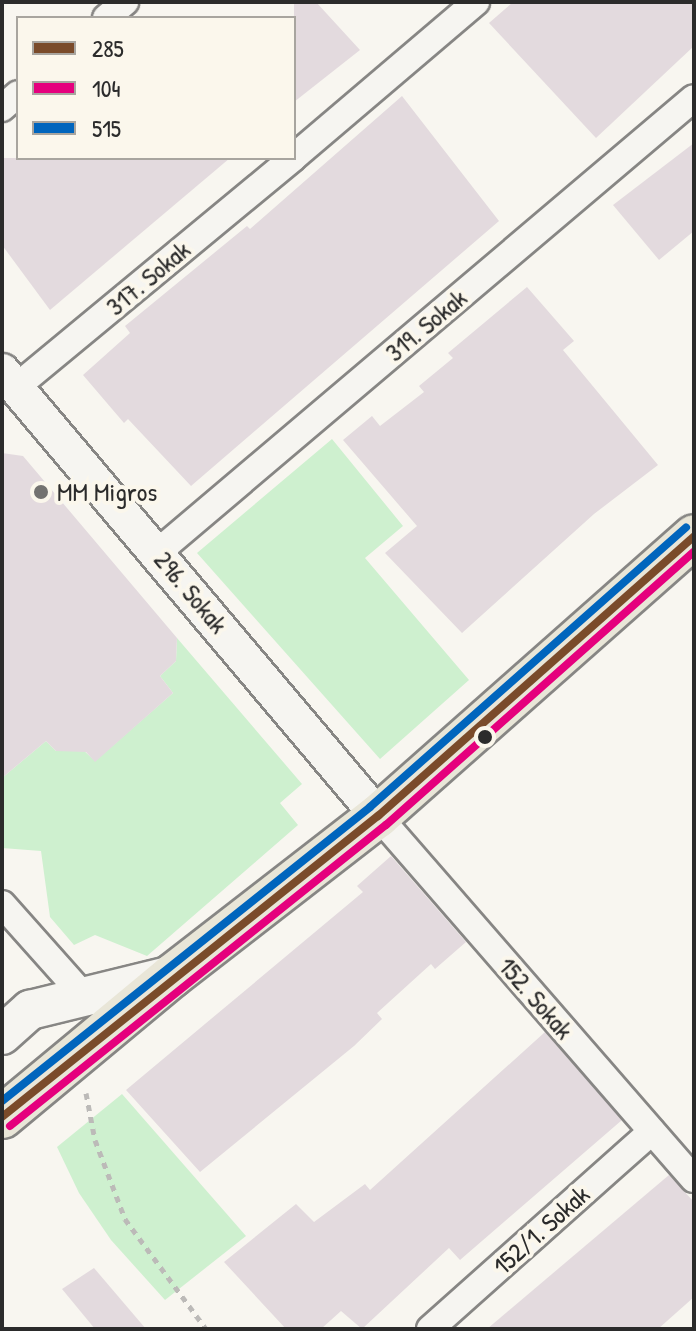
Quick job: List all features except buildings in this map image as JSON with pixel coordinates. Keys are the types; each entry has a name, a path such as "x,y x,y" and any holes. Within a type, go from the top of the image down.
{"main road":[{"path":"2,1117 173,975 378,816 694,536"},
{"path":"2,1035 30,1010 173,975"}],"street":[{"path":"108,16 125,2"},
{"name":"317. Sokak","path":"296,154 476,2"},
{"name":"319. Sokak","path":"158,552 694,98"},
{"name":"317. Sokak","path":"6,385 289,160"},
{"name":"296. Sokak","path":"6,385 158,552 378,816"},
{"name":"152. Sokak","path":"378,816 694,1179"},
{"path":"2,904 83,995"},
{"name":"152/1. Sokak","path":"430,1329 652,1131"}],"path":[{"path":"79,1052 95,1140 125,1219 206,1329"}],"green space":[{"path":"332,439 403,526 365,558 469,680 380,759 197,553"},
{"path":"177,638 302,784 280,803 298,825 147,956 95,935 74,945 50,917 41,851 2,848 2,778 46,741 56,751 80,747 95,761 173,693 160,676 176,661"},
{"path":"122,1094 246,1236 165,1300 111,1240 79,1193 57,1147"}],"transit line":[{"name":"515","path":"2,1101 370,807 686,527"},
{"name":"285","path":"2,1117 378,816 694,536"},
{"name":"104","path":"10,1126 386,825 694,552"}],"place":[{"name":"MM Migros","path":"41,492"}]}
